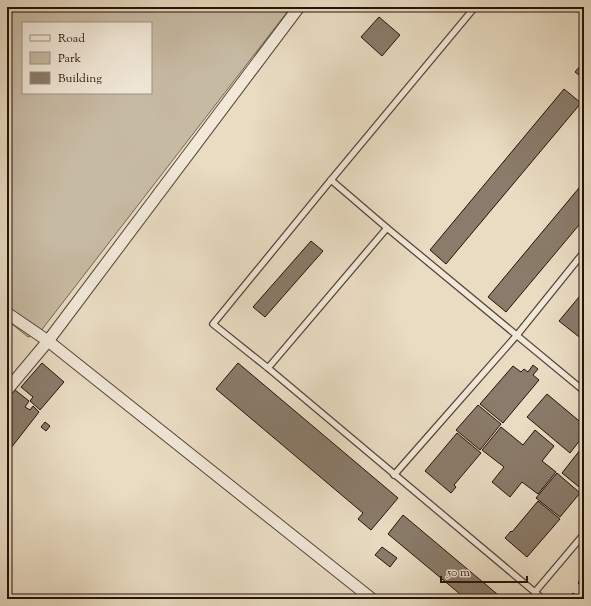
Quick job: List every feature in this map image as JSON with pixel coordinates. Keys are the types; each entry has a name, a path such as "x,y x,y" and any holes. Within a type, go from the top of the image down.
{"street":[{"path":"7,390 48,341 299,7"},
{"path":"7,313 48,341 372,599"}],"lane":[{"path":"475,7 213,324 268,368 543,599"},
{"path":"331,180 584,391"},
{"path":"268,368 387,228"},
{"path":"394,475 516,334 584,252"},
{"path":"535,592 584,534"}],"green space":[{"path":"7,7 291,7 40,332 28,337 7,320"}],"building":[{"path":"379,17 400,35 382,56 361,37"},
{"path":"584,61 584,79 575,72"},
{"path":"564,89 581,103 446,264 430,250"},
{"path":"584,182 584,219 506,312 488,297"},
{"path":"311,241 323,251 265,317 253,307"},
{"path":"584,291 584,339 583,340 559,321"},
{"path":"42,363 64,382 40,410 30,401 33,397 21,387"},
{"path":"238,363 398,498 371,530 358,519 363,513 216,389"},
{"path":"533,365 538,369 533,375 539,380 503,423 480,404 513,366 521,372 524,369 528,372"},
{"path":"15,390 29,401 25,407 30,410 33,406 39,412 7,453 7,399"},
{"path":"547,394 584,425 584,435 570,453 527,417"},
{"path":"478,405 501,424 480,450 456,430"},
{"path":"45,422 50,426 46,431 41,427"},
{"path":"501,427 523,445 535,430 554,446 542,461 556,472 538,494 522,482 510,497 492,482 504,467 482,450"},
{"path":"457,433 481,453 454,485 456,487 451,493 425,471"},
{"path":"584,445 584,491 562,473"},
{"path":"557,473 580,493 560,517 536,498"},
{"path":"538,501 560,519 527,557 505,538 511,531 512,532"},
{"path":"403,515 503,599 466,599 388,534"},
{"path":"382,547 397,558 390,567 375,555"},
{"path":"584,575 584,588 578,583"},
{"path":"573,593 580,599 568,599"}]}
